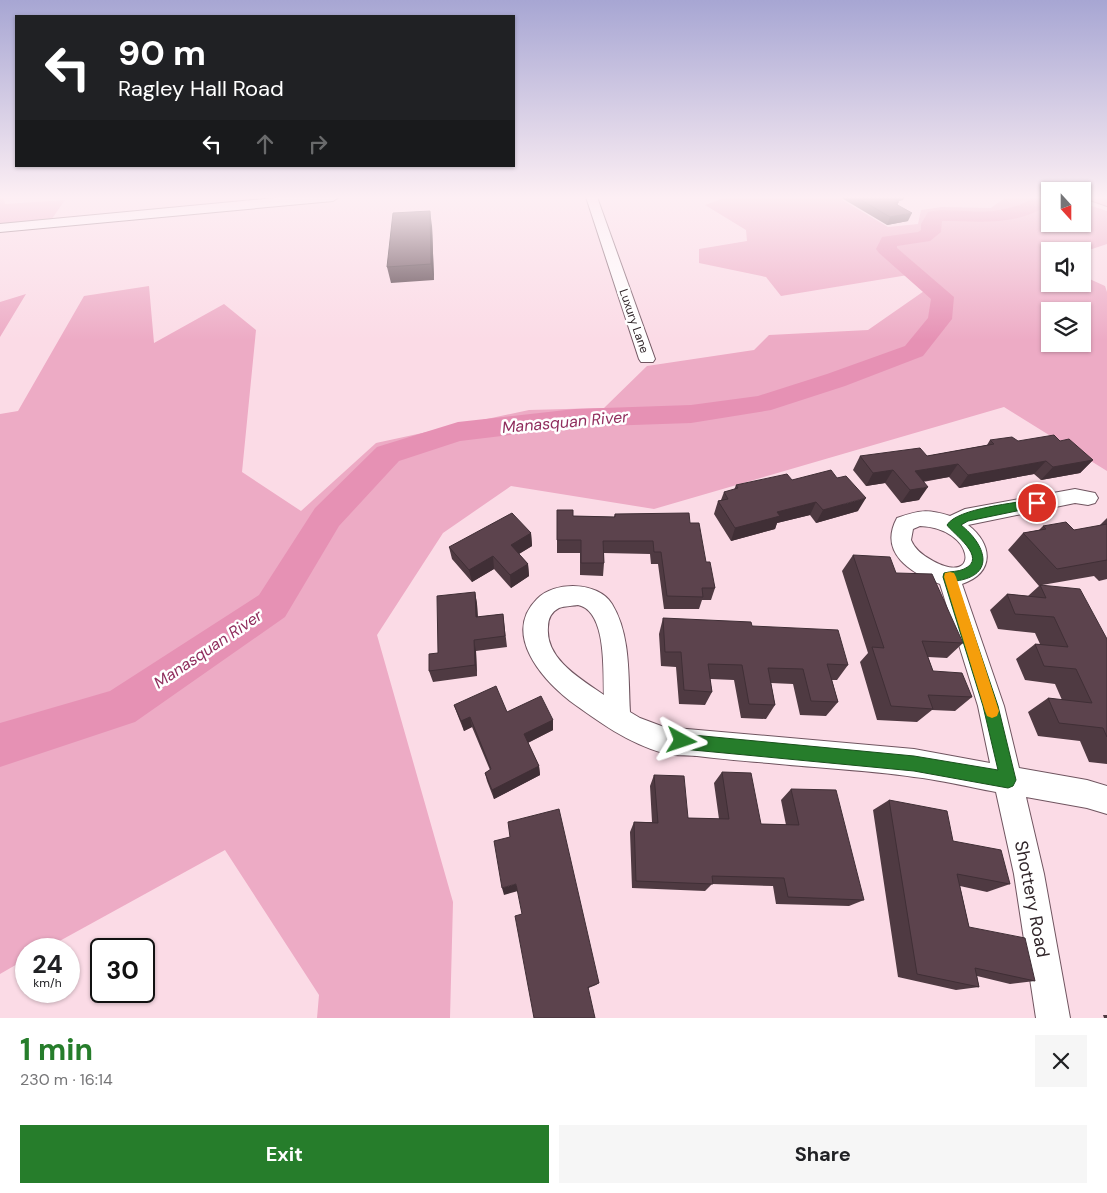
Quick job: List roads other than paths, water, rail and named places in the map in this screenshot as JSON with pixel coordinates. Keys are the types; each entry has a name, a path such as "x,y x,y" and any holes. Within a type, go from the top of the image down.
{"street":[{"name":"Luxury Lane","path":"607,245 647,359"},
{"path":"953,525 965,517 1075,496 1088,498"},
{"path":"919,518 928,518 953,525 969,538 978,555 977,564 964,575 949,577 925,568 904,549 900,541 900,531 904,524 919,518"},
{"name":"Shottery Road","path":"949,577 991,706 1029,874 1054,1018"},
{"path":"618,719 611,627 605,612 597,602 586,596 578,595 554,599 543,607 536,620 538,644 548,666 564,681 618,719 633,729 664,740 914,763 1087,794 1107,800"}],"waterway":[{"name":"Manasquan River","path":"0,745 120,708 272,606 327,517 388,454 458,432 575,418 691,414 761,404 836,380 914,351 940,319 943,297 886,249 888,245"}]}
